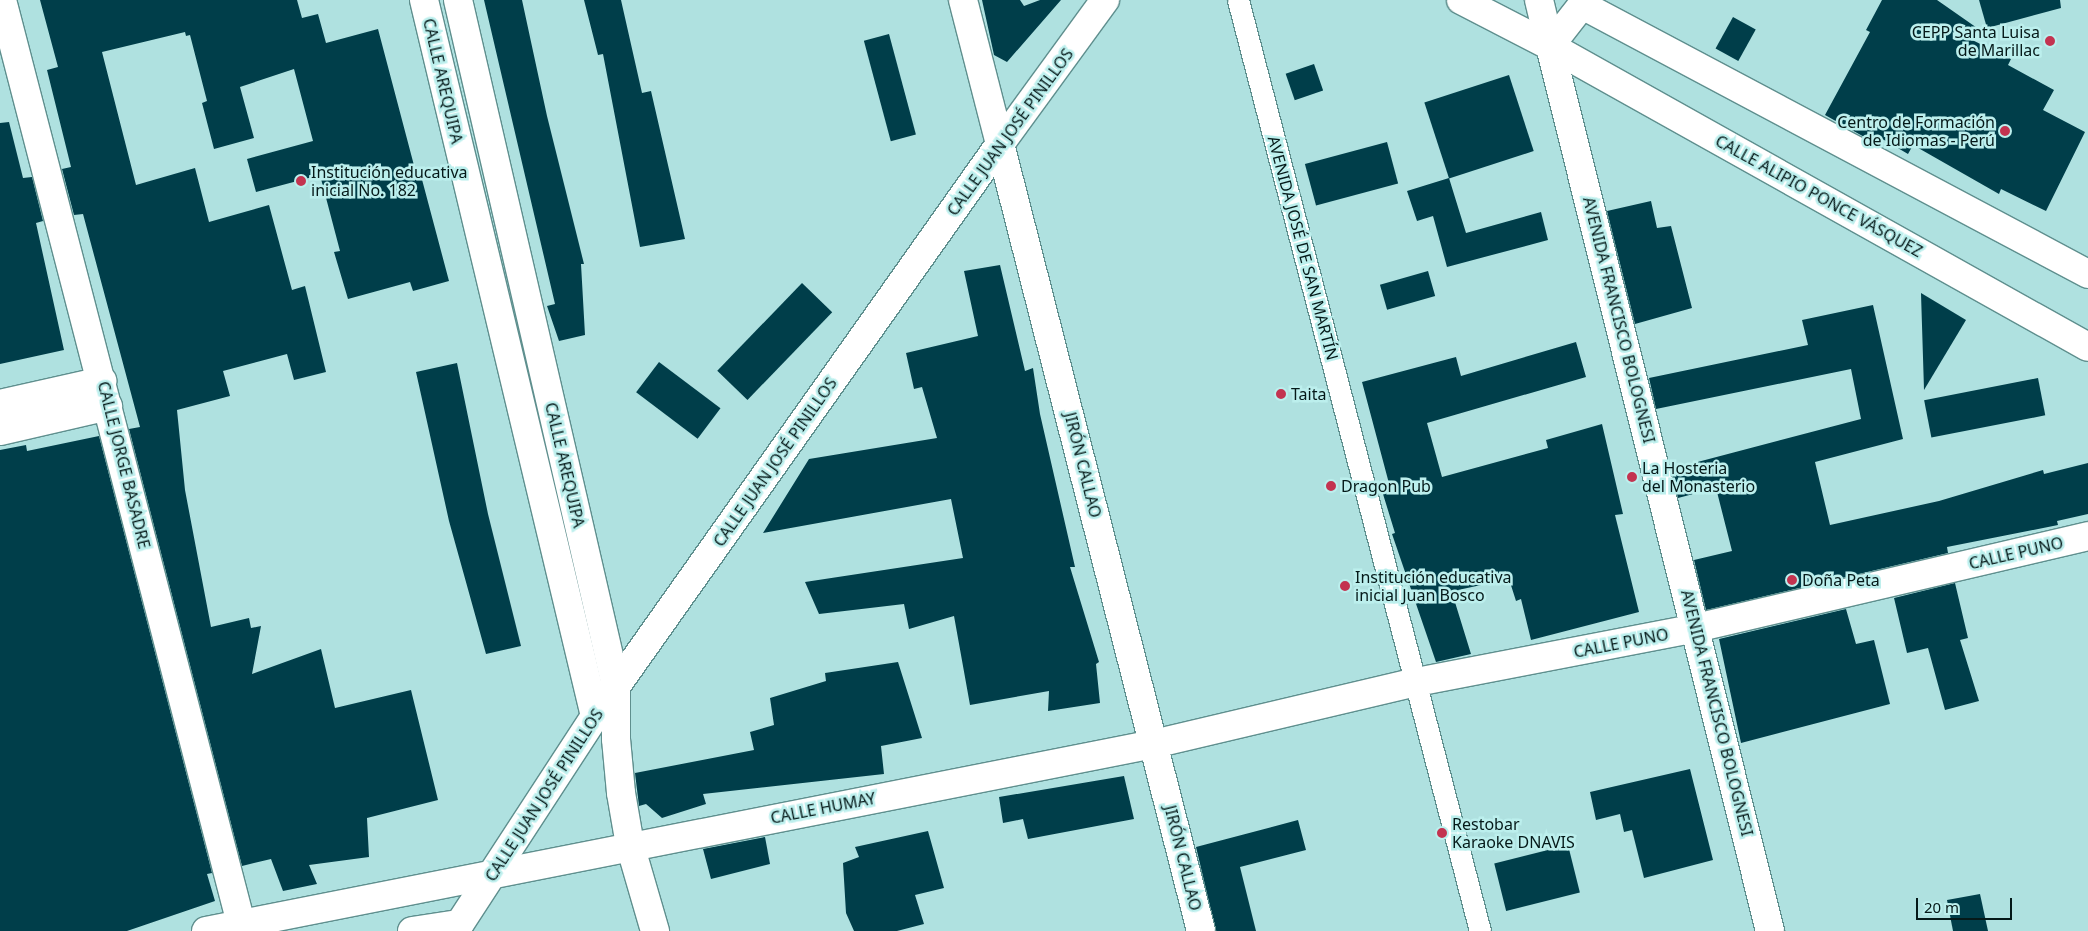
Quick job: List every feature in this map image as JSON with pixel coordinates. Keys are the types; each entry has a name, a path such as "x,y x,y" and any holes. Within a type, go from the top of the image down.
{"street":[{"name":"CALLE JORGE BASADRE","path":"2,0 242,927"},
{"name":"CALLE AREQUIPA","path":"424,0 595,716"},
{"name":"CALLE AREQUIPA","path":"458,0 616,686 616,748 630,845 655,931"},
{"name":"JIRÓN CALLAO","path":"963,0 1201,931"},
{"name":"CALLE JUAN JOSÉ PINILLOS","path":"457,928 595,716 1000,144 1106,0"},
{"name":"AVENIDA JOSÉ DE SAN MARTÍN","path":"1238,0 1480,931"},
{"name":"CALLE ALIPIO PONCE VÁSQUEZ","path":"1461,0 1550,46 2088,347"},
{"name":"AVENIDA FRANCISCO BOLOGNESI","path":"1539,0 1770,931"},
{"path":"1550,46 1581,2 2088,274"},
{"path":"0,404 105,393"},
{"path":"0,430 105,393"},
{"name":"CALLE PUNO","path":"1154,744 1416,682 1696,628 2088,536"},
{"name":"CALLE HUMAY","path":"206,931 242,927 630,845 1154,744"},
{"path":"412,931 457,928"}],"building":[{"path":"40,0 297,0 302,18 318,14 326,43 378,29 416,173 420,172 449,281 413,291 410,282 348,299 334,252 340,251 320,175 256,192 247,159 313,141 294,69 240,87 254,138 214,149 202,103 207,101 190,35 186,36 185,32 102,52 136,185 195,168 209,222 269,205 292,290 305,286 326,372 294,380 287,354 223,371 230,396 177,410 185,490 211,627 249,618 251,628 261,626 252,674 321,649 335,708 411,690 438,800 367,818 369,857 309,865 317,884 283,891 271,859 242,866 129,429 140,427 83,214 74,215 62,169 71,167 47,70 58,67"},
{"path":"484,0 522,0 547,116 584,264 581,264 585,335 559,341 547,306 555,304"},
{"path":"584,0 621,0 642,93 651,91 685,239 640,247 603,54 598,55"},
{"path":"982,0 1020,0 1024,6 1040,0 1061,0 1007,62 994,55"},
{"path":"1882,0 1937,0 1980,30 1962,35 2011,59 2008,65 2054,90 2043,110 2085,132 2046,211 2001,189 1999,194 1913,145 1908,154 1879,137 1875,143 1825,115 1870,32 1866,30"},
{"path":"1979,0 2060,0 2061,8 1987,28"},
{"path":"1733,17 1756,30 1738,61 1716,48"},
{"path":"889,34 916,134 891,141 864,41"},
{"path":"1314,64 1323,90 1295,100 1286,74"},
{"path":"1509,75 1534,151 1449,179 1424,103"},
{"path":"9,122 23,178 32,177 43,221 36,223 64,350 0,364 0,123"},
{"path":"1387,142 1398,184 1316,206 1305,164"},
{"path":"1449,178 1466,233 1541,212 1548,240 1447,267 1433,216 1417,221 1407,191"},
{"path":"1651,201 1657,228 1671,226 1692,308 1635,324 1607,211"},
{"path":"1000,265 1025,371 1033,368 1040,414 1075,567 1070,567 1099,662 1096,664 1100,703 1048,711 1049,691 970,705 954,616 909,629 904,604 819,614 805,582 963,558 951,499 763,533 809,459 937,438 922,387 914,389 906,353 978,336 964,271"},
{"path":"1428,271 1435,296 1387,310 1380,285"},
{"path":"802,283 832,312 747,400 717,371"},
{"path":"1921,293 1966,320 1924,390"},
{"path":"1873,305 1903,439 1815,462 1830,525 1939,501 2043,470 2044,474 2088,463 2088,514 2057,521 2058,525 1947,547 1948,553 1706,610 1694,560 1732,551 1716,488 1678,498 1671,469 1861,419 1851,369 1656,409 1649,378 1808,345 1802,320"},
{"path":"1576,342 1586,377 1427,423 1442,477 1548,448 1546,440 1602,424 1623,514 1615,515 1639,612 1531,640 1521,599 1516,601 1509,579 1458,590 1460,597 1454,599 1471,654 1436,662 1392,534 1395,533 1383,494 1391,491 1362,382 1456,357 1461,376"},
{"path":"659,362 720,408 698,439 636,392"},
{"path":"457,363 488,514 521,646 486,654 449,521 416,372"},
{"path":"2038,378 2045,415 1931,437 1924,400"},
{"path":"99,436 212,873 207,874 215,901 127,931 0,931 0,450 26,445 27,451"},
{"path":"1955,583 1968,638 1960,640 1979,701 1945,710 1928,648 1907,653 1894,598"},
{"path":"1846,609 1856,644 1874,640 1890,704 1741,743 1719,639"},
{"path":"898,662 922,738 881,746 884,774 703,794 706,804 662,818 646,804 639,806 635,773 754,750 750,732 774,725 770,698 826,681 825,673"},
{"path":"1690,769 1713,860 1644,878 1632,830 1624,832 1620,814 1596,820 1590,792"},
{"path":"1124,776 1134,819 1028,839 1023,819 1003,823 999,797"},
{"path":"1298,820 1306,850 1240,867 1256,931 1216,931 1196,847"},
{"path":"928,831 944,888 915,895 924,924 897,931 854,931 846,913 843,863 859,857 855,847"},
{"path":"765,837 770,864 711,879 703,849"},
{"path":"1568,845 1580,893 1506,911 1494,863"},
{"path":"1980,894 1988,931 1953,931 1947,900"}],"place":[{"name":"CEPP Santa Luisa de Marillac","path":"2050,41"},
{"name":"Centro de Formación de Idiomas - Perú","path":"2005,131"},
{"name":"Institución educativa inicial No. 182","path":"301,181"},
{"name":"Taita","path":"1281,394"},
{"name":"La Hosteria del Monasterio","path":"1632,477"},
{"name":"Dragon Pub","path":"1331,486"},
{"name":"Doña Peta","path":"1792,580"},
{"name":"Institución educativa inicial Juan Bosco","path":"1345,586"},
{"name":"Restobar Karaoke DNAVIS","path":"1442,833"}]}
